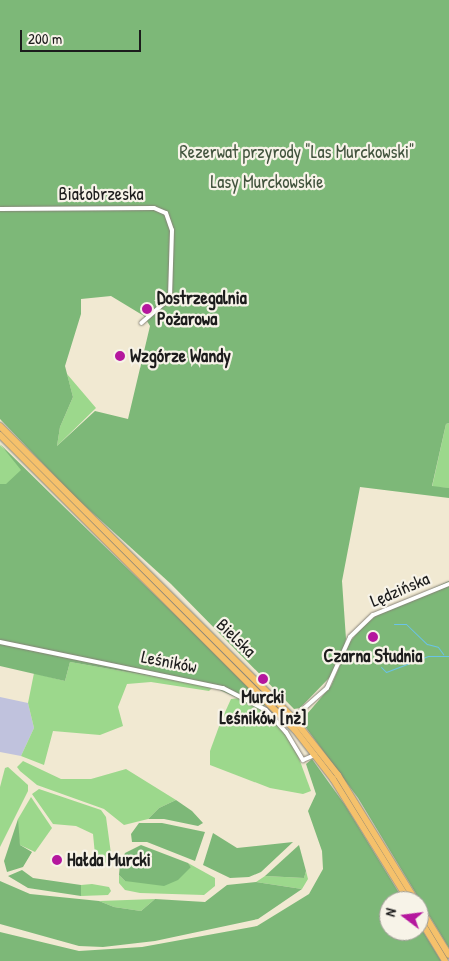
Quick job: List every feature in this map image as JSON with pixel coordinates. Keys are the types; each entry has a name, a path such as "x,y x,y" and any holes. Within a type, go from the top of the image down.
{"main road":[{"name":"Bielska","path":"0,426 294,718 338,774 410,891"},
{"name":"Bielska","path":"0,435 266,698 315,755 402,891"},
{"path":"429,922 449,955"},
{"path":"429,935 445,961"}],"street":[{"name":"Białobrzeska","path":"0,208 154,208 166,213 172,230 170,298 140,323"},
{"name":"Lędzińska","path":"294,718 327,688 350,637 373,615 449,584"},
{"name":"Leśników","path":"0,642 228,690 266,710 286,732 303,760 315,755"}],"shaded area":[{"path":"0,697 28,703 34,728 21,756 0,752"}],"green space":[{"name":"Lasy Murckowskie","path":"0,0 449,0 449,423 446,424 432,486 449,488 449,498 360,487 342,581 346,639 343,651 331,676 300,708 294,709 171,584 75,497 0,419","holes":["111,296 144,316 150,326 128,419 95,411 57,446 60,427 73,397 65,366 81,314 81,299"]},
{"path":"67,374 96,408 57,446 60,427 73,397"},
{"path":"449,423 449,488 432,487 446,424"},
{"path":"0,444 267,704 260,708 213,687 70,662 65,681 0,666 0,484 6,484 21,470"},
{"path":"0,445 26,471 0,506"},
{"path":"449,581 449,948 429,915 429,891 414,891 358,798 301,721 331,686 350,642 360,629 378,614"},
{"path":"70,662 213,687 209,691 151,682 127,684 118,707 123,726 100,735 53,731 44,765 21,756 34,728 28,703 34,673 65,681"},
{"path":"240,698 260,708 284,732 297,753 311,791 303,794 270,788 210,765 210,751 221,721 231,699"},
{"path":"312,759 345,805 398,891 379,891 379,941 429,941 441,961 0,961 0,932 79,951 142,947 257,926 309,894 323,869 322,851 308,811 316,794 306,764"},
{"path":"23,761 61,779 91,779 126,769 176,800 159,808 148,819 124,825 104,809 37,785 17,767"},
{"path":"8,767 28,785 28,791 0,847 0,787 5,768"},
{"path":"39,789 101,810 106,817 112,861 96,865 93,834 76,826 53,824 32,794"},
{"path":"31,797 52,828 35,852 20,845 18,835 18,819"},
{"path":"176,800 192,811 203,823 198,826 164,819 148,819 159,808"},
{"path":"18,819 20,845 32,852 23,867 7,872 4,861"},
{"path":"139,823 162,823 205,832 195,861 147,842 132,842 131,834"},
{"path":"213,833 237,848 293,842 261,872 249,877 230,878 203,865"},
{"path":"141,845 188,863 191,867 178,880 164,886 125,881 119,875 120,864 125,853"},
{"path":"299,845 306,871 304,878 265,876"},
{"path":"188,863 215,878 215,886 204,895 140,893 125,890 119,883 119,875 125,881 191,867"},
{"path":"22,870 33,878 81,885 81,896 28,888 8,876"},
{"path":"306,871 308,879 302,889 256,882 265,876 304,878"},
{"path":"0,881 30,894 99,901 114,907 141,911 155,899 205,902 227,885 256,882 302,889 258,919 155,941 103,947 79,946 0,924"},
{"path":"92,884 109,887 111,891 108,895 81,896 81,885"},
{"path":"155,899 141,911 114,907 99,901"}],"waterway":[{"path":"394,624 406,624 427,644 438,647 443,654"},
{"path":"381,667 386,672 428,656 449,656"}],"place":[{"name":"Dostrzegalnia Pożarowa","path":"147,309"},
{"name":"Wzgórze Wandy","path":"120,356"},
{"name":"Czarna Studnia","path":"373,637"},
{"name":"Murcki Leśników [nż]","path":"263,679"},
{"name":"Hałda Murcki","path":"57,860"}],"park label":[{"name":"Rezerwat przyrody \"Las Murckowski\"","path":"297,152"}]}
